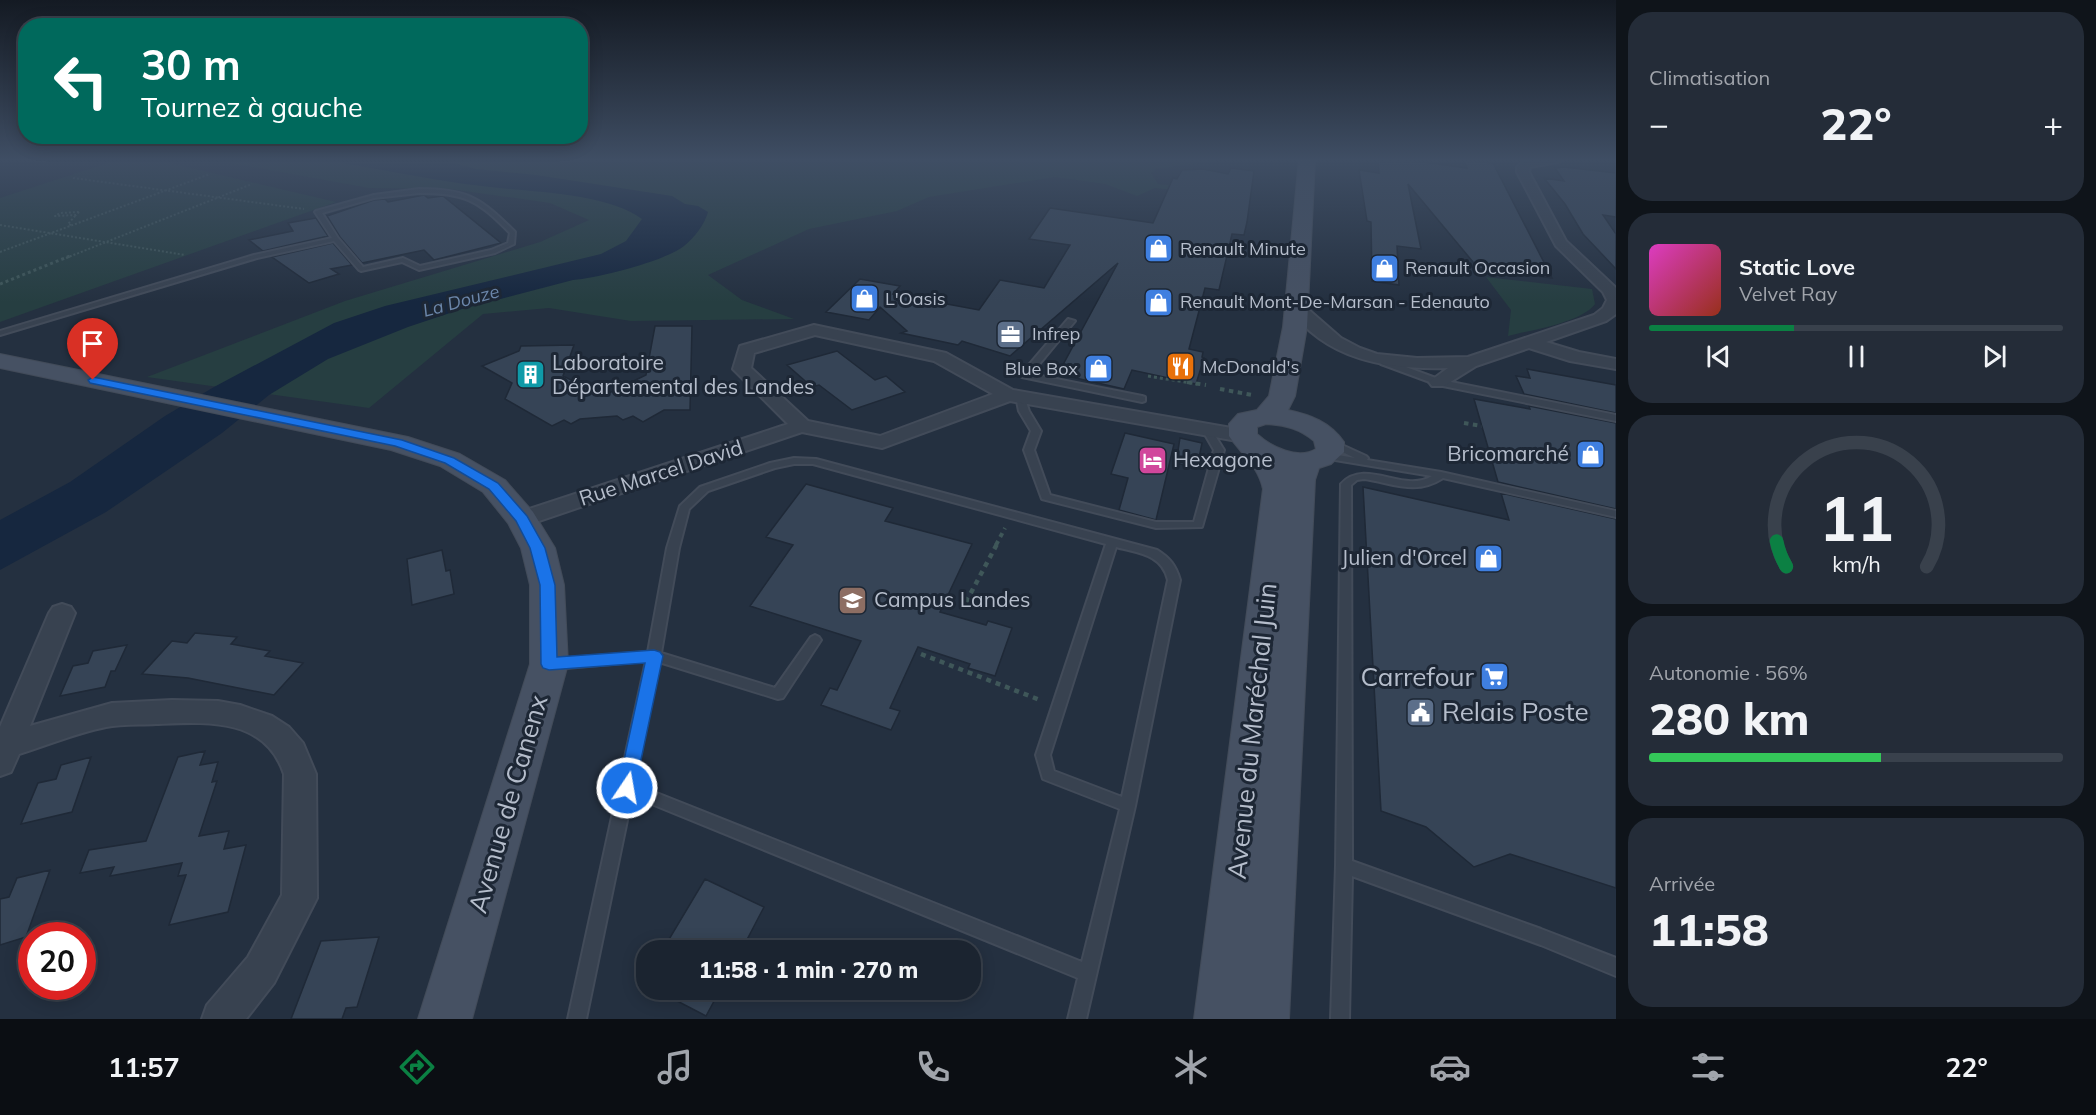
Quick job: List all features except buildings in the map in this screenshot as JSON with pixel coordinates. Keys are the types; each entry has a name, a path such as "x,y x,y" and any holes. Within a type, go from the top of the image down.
{"main road":[{"name":"Avenue du Maréchal Juin","path":"1221,1019 1278,489 1255,424 1278,405 1282,396 1296,317 1304,207"},
{"name":"Avenue du Maréchal Juin","path":"1263,1019 1300,480 1319,447 1305,401 1296,317"},
{"name":"Avenue de Canenx","path":"0,361 398,442 450,460 494,486 522,519 538,548 547,585 549,664 445,1019"},
{"path":"1290,418 1319,447 1280,458 1255,424 1290,418"}],"street":[{"path":"1438,382 1470,362 1600,318 1610,311 1615,300 1613,288 1582,265 1562,244 1542,207"},
{"path":"1296,317 1353,352 1379,360 1401,363 1470,362"},
{"path":"801,426 742,369 746,350 814,330 940,357 1014,396 1101,412 1139,409 1208,431 1255,424"},
{"path":"1529,342 1576,357 1616,364"},
{"name":"Rue Marcel David","path":"522,519 801,426 882,442 1014,396"},
{"path":"4,754 62,613"},
{"path":"4,754 102,716 190,711 218,712 248,720 273,730 287,743 297,758 300,774 299,898 261,970 221,1019"}],"lane":[{"path":"334,207 318,212 336,239 361,269 403,260 419,268 493,252 511,244 513,233 485,207"},
{"path":"0,333 256,256 336,239"},
{"path":"1071,321 1025,375 1139,409"},
{"path":"1379,360 1438,382 1616,418"},
{"path":"1014,396 1036,431 1029,450 1046,497 1156,525 1198,525 1220,450 1208,431"},
{"path":"1319,447 1374,463 1440,475 1616,514"},
{"path":"577,1019 654,656 673,548 684,507 704,489 794,460 813,461 1153,553 1165,559 1172,568 1173,580 1128,806 1077,1019"},
{"path":"1340,1019 1344,866 1346,484 1349,480 1360,476 1420,486 1432,484 1440,475"},
{"path":"1112,542 1043,756 1048,775 1128,806"},
{"path":"549,664 654,656 778,694 815,640"},
{"path":"627,788 1088,973"},
{"path":"1344,866 1541,937 1616,967"}],"path":[{"path":"0,252 122,207"},
{"path":"0,284 194,207"},
{"path":"286,207 310,210"},
{"path":"74,211 79,212 77,215 55,216 74,211"},
{"path":"71,226 68,224 77,215"},
{"path":"0,225 185,255"},
{"path":"1148,376 1206,385"},
{"path":"1220,389 1255,424"},
{"path":"1464,423 1482,426"},
{"path":"966,602 1012,514"},
{"path":"921,654 1058,707"}],"green space":[{"path":"0,207 323,207 0,322"},
{"path":"558,207 907,207 897,211 809,229 708,275 742,300 794,319 631,321 549,308 483,314 369,408 147,377 345,301 540,242 589,220"},
{"path":"1486,277 1592,289 1595,304 1588,311 1567,321 1508,336 1511,310"}],"water":[{"name":"La Douze","path":"618,207 699,207 708,212 702,226 684,246 647,263 462,309 408,327 328,359 269,395 222,433 106,512 0,570 0,520 70,482 165,416 214,387 334,323 385,306 601,254 626,241 642,219"}],"place":[{"name":"Renault Minute","path":"1159,249"},
{"name":"Renault Occasion","path":"1384,268"},
{"name":"L'Oasis","path":"864,299"},
{"name":"Renault Mont-De-Marsan - Edenauto","path":"1159,302"},
{"name":"Infrep","path":"1011,334"},
{"name":"McDonald's","path":"1181,367"},
{"name":"Blue Box","path":"1099,369"},
{"name":"Laboratoire Départemental des Landes","path":"531,375"},
{"name":"Bricomarché","path":"1590,454"},
{"name":"Hexagone","path":"1152,460"},
{"name":"Julien d'Orcel","path":"1488,558"},
{"name":"Campus Landes","path":"853,600"},
{"name":"Carrefour","path":"1495,677"},
{"name":"Relais Poste","path":"1421,712"}],"route":[{"path":"93,380 398,442 450,460 494,486 522,519 538,548 547,585 549,664 654,656 627,788"}]}
